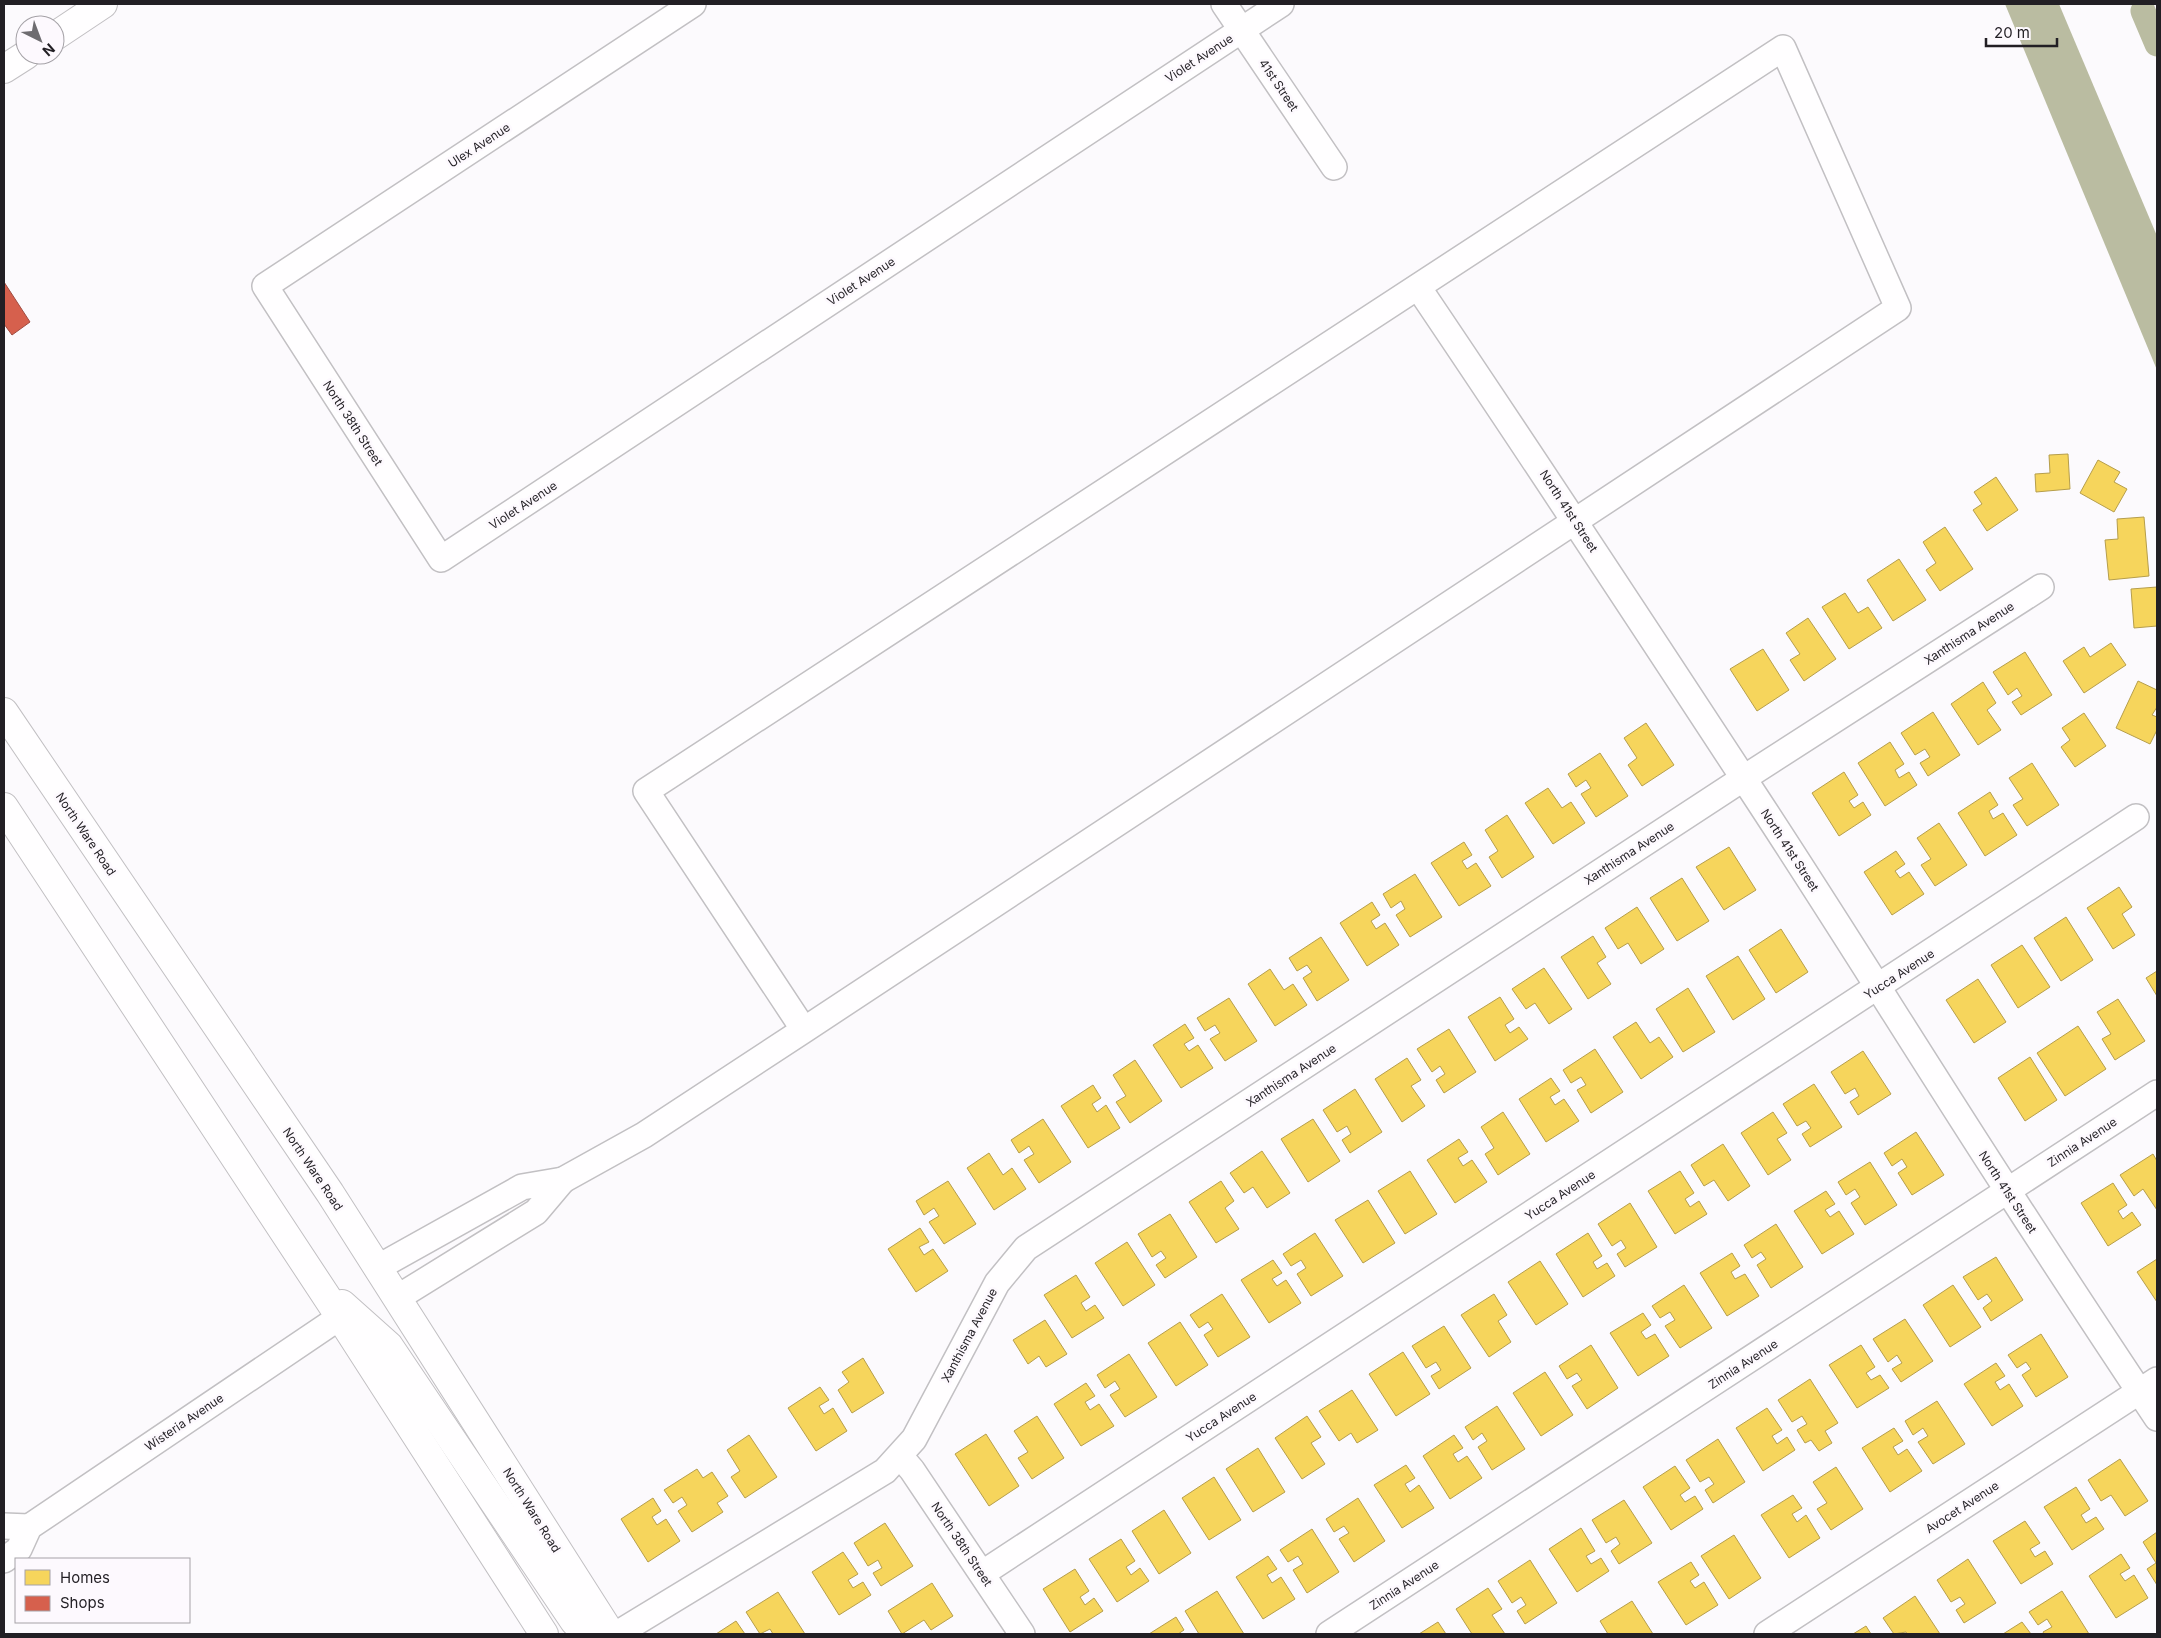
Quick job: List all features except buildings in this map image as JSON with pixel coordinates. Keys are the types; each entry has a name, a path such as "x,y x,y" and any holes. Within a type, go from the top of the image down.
{"main road":[{"path":"65,29 103,4"},
{"path":"4,69 15,62"},
{"name":"North Ware Road","path":"4,712 324,1185 611,1634"},
{"path":"4,807 340,1317 544,1634"},
{"path":"317,1282 389,1346 574,1621 586,1634"}],"street":[{"name":"Ulex Avenue","path":"265,286 693,4"},
{"name":"41st Street","path":"1224,4 1334,167"},
{"name":"Violet Avenue","path":"441,559 1281,4"},
{"path":"377,1268 522,1187 563,1180 644,1135 804,1030 1576,521 1898,308 1783,48 646,791 804,1030"},
{"name":"North 38th Street","path":"265,286 441,559"},
{"name":"North 41st Street","path":"1418,287 1576,521 1674,675 1744,778 2007,1191 2148,1385 2157,1418"},
{"name":"Xanthisma Avenue","path":"617,1634 885,1471 914,1439 997,1283 1026,1248 1744,778 2041,587"},
{"name":"Yucca Avenue","path":"983,1573 2136,817"},
{"name":"Zinnia Avenue","path":"1329,1634 2157,1093"},
{"path":"396,1298 536,1212 563,1180"},
{"path":"464,1221 478,1248"},
{"name":"Wisteria Avenue","path":"4,1560 19,1549 29,1528 340,1317"},
{"name":"Avocet Avenue","path":"1767,1634 2148,1385"},
{"name":"North 38th Street","path":"900,1456 912,1470 983,1573 1022,1634"},
{"path":"4,1526 29,1528"}],"shaded area":[{"path":"2005,4 2059,4 2157,236 2157,370"}],"waterway":[{"path":"2143,11 2157,44"}]}
